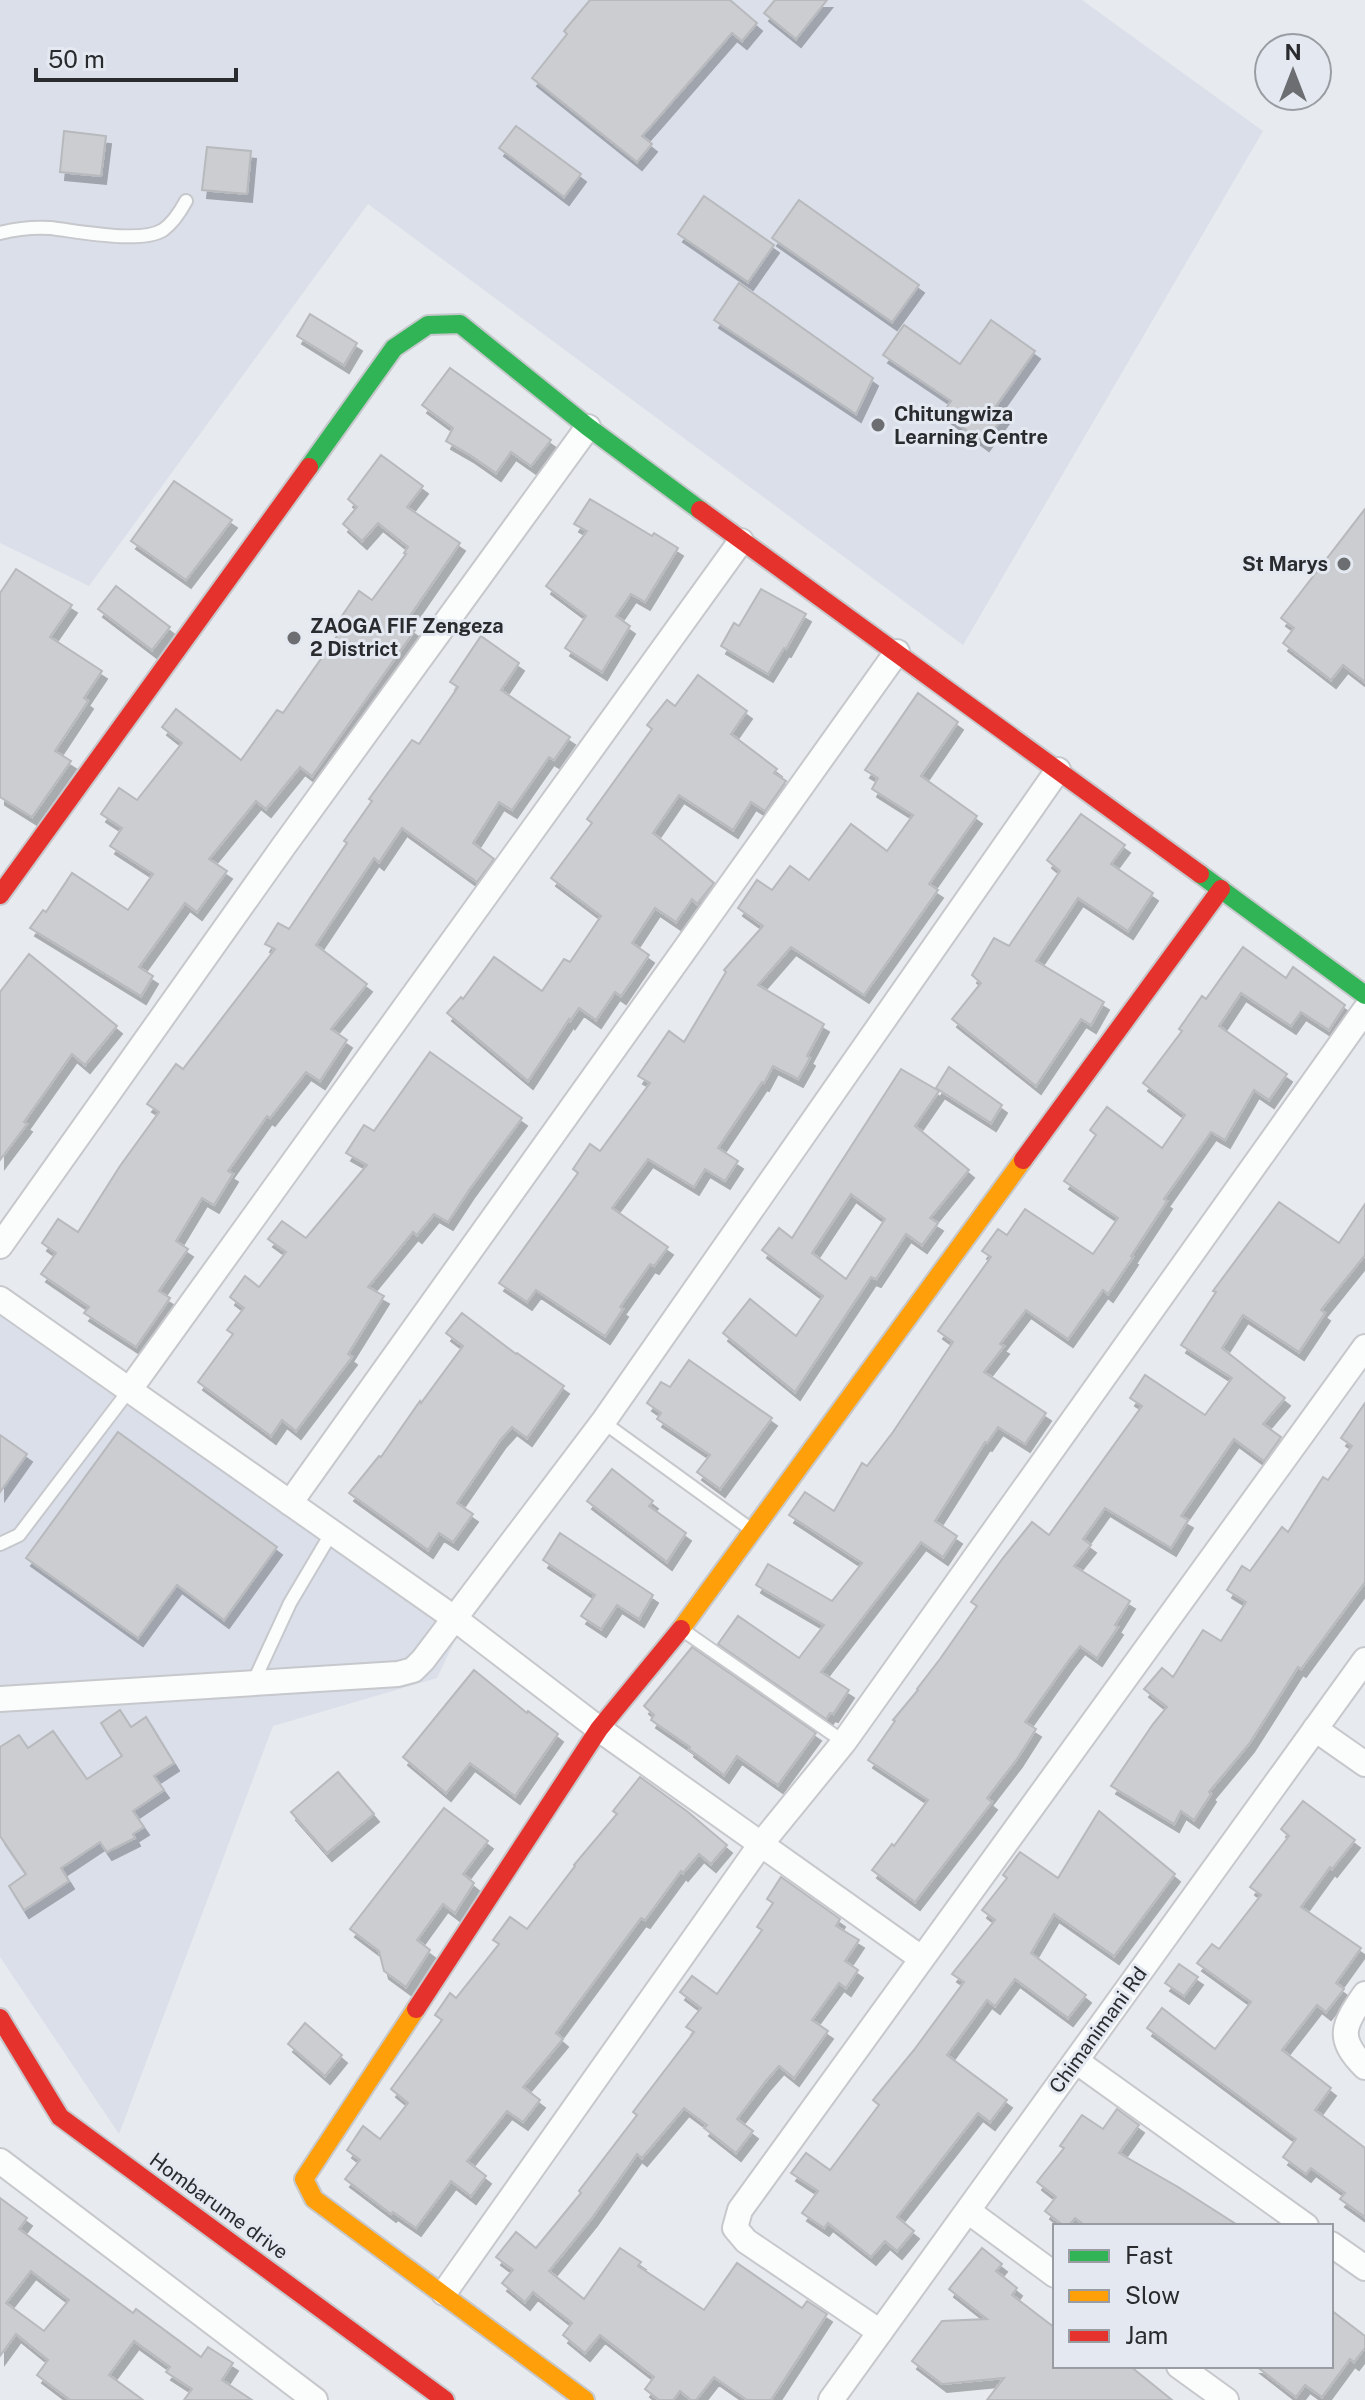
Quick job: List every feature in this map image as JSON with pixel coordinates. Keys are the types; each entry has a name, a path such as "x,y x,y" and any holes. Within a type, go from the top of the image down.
{"street":[{"path":"0,895 394,348 428,325 460,324 588,427 741,541 1365,995"},
{"path":"0,1246 283,847 588,427"},
{"path":"130,1389 741,541"},
{"path":"290,1503 897,652"},
{"path":"0,1699 398,1674 413,1670 603,1422 1058,770"},
{"path":"585,2400 314,2199 304,2179 599,1729 681,1629 1221,889"},
{"path":"444,2293 761,1844 844,1742 1365,1010"},
{"path":"0,1299 454,1618 599,1729 921,1958"},
{"path":"880,2332 746,2241 735,2228 740,2210 1365,1347"},
{"name":"Chimanimani Rd","path":"831,2400 1365,1660"},
{"path":"1315,1729 1365,1764"},
{"path":"1365,1994 1347,2020 1346,2035 1348,2050 1365,2067"},
{"name":"Hombarume drive","path":"1,2021 60,2117 445,2400"},
{"path":"1076,2061 1303,2224"},
{"path":"0,2161 315,2400"},
{"path":"968,2211 1053,2274"},
{"path":"1333,2245 1365,2268"},
{"path":"1182,2368 1226,2400"}],"lane":[{"path":"0,233 14,229 47,228 109,235 153,235 173,221 186,201"},
{"path":"0,1544 19,1535 130,1389"},
{"path":"603,1422 753,1531"},
{"path":"253,1683 290,1603 332,1532"},
{"path":"681,1629 844,1742"}],"shaded area":[{"name":"Chitungwiza Learning Centre","path":"0,0 1082,0 1263,131 963,645 368,204 89,586 0,543"},
{"path":"0,1313 459,1632 437,1678 273,1726 119,2134 0,1957"}],"building":[{"path":"590,0 730,0 757,23 742,41 732,33 642,136 652,144 637,162 532,78"},
{"path":"775,0 827,0 796,39 764,13"},
{"path":"516,126 581,174 564,197 499,148"},
{"path":"64,131 106,136 101,176 60,172"},
{"path":"207,147 251,151 247,194 202,190"},
{"path":"704,196 774,245 748,282 678,234"},
{"path":"799,200 919,285 892,322 772,238"},
{"path":"739,283 873,378 856,414 714,320"},
{"path":"310,314 357,343 344,365 297,336"},
{"path":"991,320 1035,351 996,406 1006,413 984,443 943,413 951,401 883,355 904,325 960,364"},
{"path":"450,368 551,440 531,466 511,452 496,473 446,441 453,428 422,405"},
{"path":"381,455 423,486 407,507 460,543 405,623 415,630 312,776 300,767 266,809 256,801 209,859 227,871 197,912 185,903 139,967 153,976 141,996 30,928 43,910 46,912 72,873 128,910 153,874 110,846 122,828 101,814 119,788 137,800 182,743 162,727 176,709 241,760 277,710 283,713 337,636 331,632 359,591 372,600 408,547 378,523 362,541 343,524 357,507 348,499"},
{"path":"174,481 232,520 186,580 131,541"},
{"path":"590,499 678,548 645,602 631,594 616,616 630,626 602,672 565,648 586,616 546,586 587,531 574,524"},
{"name":"St Marys","path":"1365,509 1365,682 1343,665 1331,680 1283,643 1294,628 1281,618"},
{"path":"16,569 72,605 50,637 102,671 84,698 88,701 55,751 71,761 32,817 0,797 0,593"},
{"path":"116,586 170,627 152,650 98,609"},
{"path":"761,589 806,614 768,674 721,646 734,623 739,626"},
{"path":"481,636 519,663 501,690 570,737 554,760 549,757 512,810 499,802 473,843 494,859 477,882 402,828 379,862 374,858 316,945 367,984 331,1029 347,1040 320,1081 306,1072 270,1118 267,1116 228,1171 233,1174 214,1205 202,1198 176,1241 188,1249 159,1291 170,1298 136,1347 84,1313 89,1307 41,1274 56,1253 42,1243 58,1219 78,1232 159,1112 147,1104 176,1064 183,1069 275,949 265,944 278,923 289,929 347,843 344,841 372,801 369,799 412,740 419,744 458,687 450,682"},
{"path":"698,675 747,711 731,734 777,769 774,773 786,781 765,811 751,802 733,830 679,795 653,833 714,883 697,904 692,899 676,922 655,908 632,943 649,955 621,996 615,992 596,1020 579,1008 528,1081 447,1013 461,997 463,999 494,957 542,991 564,959 570,962 601,916 551,878 592,823 587,819 652,729 647,725 667,700 675,706"},
{"path":"918,693 958,722 921,776 977,816 929,884 938,890 864,995 791,947 758,985 824,1024 807,1056 810,1058 798,1079 773,1066 718,1148 738,1161 725,1181 705,1169 694,1187 648,1159 612,1208 668,1247 654,1266 650,1264 620,1307 623,1309 605,1336 536,1290 527,1302 499,1283 578,1173 573,1169 590,1144 600,1151 650,1083 638,1076 669,1031 684,1042 726,972 724,970 763,926 738,908 757,880 772,890 790,866 809,880 851,824 887,851 913,815 872,789 878,778 865,770"},
{"path":"1081,814 1125,845 1111,864 1153,893 1128,931 1078,898 1036,961 1104,1002 1091,1025 1081,1019 1036,1086 952,1019 981,983 972,975 994,938 1009,946 1060,871 1047,860"},
{"path":"1243,947 1286,978 1293,967 1345,1005 1329,1030 1301,1012 1291,1026 1241,993 1219,1026 1287,1074 1269,1100 1254,1090 1225,1140 1211,1132 1164,1199 1167,1201 1108,1294 1103,1290 1068,1339 1026,1310 1000,1344 1004,1346 984,1372 1046,1413 1025,1444 998,1427 985,1442 935,1521 957,1536 943,1557 921,1542 821,1672 849,1690 826,1719 718,1644 738,1616 799,1658 824,1625 756,1585 768,1564 832,1601 862,1563 789,1515 805,1492 834,1511 862,1463 867,1466 893,1432 953,1342 938,1331 991,1257 982,1251 998,1229 1007,1235 1025,1209 1093,1254 1118,1218 1064,1181 1096,1135 1090,1130 1107,1107 1162,1148 1185,1115 1143,1083 1182,1031 1179,1029 1202,996 1206,999"},
{"path":"29,954 117,1026 85,1065 72,1054 0,1160 0,992"},
{"path":"430,1052 522,1118 448,1222 434,1214 417,1235 413,1232 368,1287 384,1296 348,1354 352,1357 296,1431 282,1420 271,1436 198,1382 233,1334 227,1330 244,1308 230,1297 245,1276 259,1287 286,1252 268,1239 282,1221 306,1238 367,1165 346,1153 364,1125 374,1131"},
{"path":"949,1067 1002,1105 991,1123 936,1088"},
{"path":"901,1069 939,1091 915,1126 969,1170 930,1218 938,1223 922,1245 906,1234 876,1279 871,1277 795,1392 723,1333 750,1299 796,1336 823,1296 762,1250 779,1228 792,1238","holes":["851,1194 885,1219 846,1279 812,1253"]},
{"path":"1279,1202 1339,1243 1365,1204 1365,1255 1321,1310 1325,1313 1299,1352 1243,1315 1222,1348 1285,1398 1263,1424 1281,1437 1264,1461 1234,1439 1181,1516 1188,1520 1171,1548 1105,1508 1083,1539 1091,1545 1074,1566 1130,1601 1115,1625 1118,1627 1097,1658 1080,1646 1069,1660 1025,1722 1036,1729 987,1798 992,1802 915,1902 872,1870 928,1800 868,1760 893,1720 977,1606 971,1602 1003,1558 1032,1522 1049,1535 1142,1406 1130,1398 1145,1375 1205,1415 1232,1378 1181,1345 1216,1292 1213,1291"},
{"path":"462,1313 564,1386 527,1438 512,1427 501,1439 457,1503 473,1514 453,1542 439,1533 428,1550 349,1493 381,1457 463,1346 446,1333"},
{"path":"689,1360 772,1418 720,1489 697,1472 710,1455 657,1419 661,1413 647,1403 661,1382 670,1387"},
{"path":"1365,1403 1365,1582 1301,1669 1298,1667 1249,1744 1209,1792 1211,1794 1194,1820 1181,1811 1174,1824 1111,1786 1167,1707 1144,1689 1162,1668 1173,1677 1203,1630 1221,1641 1246,1602 1227,1590 1242,1566 1250,1571 1282,1527 1288,1532 1323,1477 1328,1480 1352,1446 1341,1438"},
{"path":"118,1432 277,1547 224,1620 177,1585 138,1638 26,1558"},
{"path":"0,1435 27,1454 0,1492"},
{"path":"612,1469 653,1501 649,1506 686,1533 667,1562 587,1501"},
{"path":"560,1533 653,1595 639,1619 617,1605 601,1629 581,1616 595,1595 543,1560"},
{"path":"692,1647 816,1733 778,1785 737,1756 724,1775 651,1720 654,1715 644,1706"},
{"path":"474,1670 558,1734 515,1796 470,1763 446,1793 403,1757"},
{"path":"120,1710 131,1727 146,1717 174,1763 154,1776 164,1790 133,1811 144,1827 133,1834 135,1838 107,1852 100,1842 61,1868 69,1881 24,1910 9,1886 26,1874 0,1836 0,1747 19,1735 28,1748 53,1731 87,1779 122,1756 101,1723"},
{"path":"338,1772 374,1814 327,1853 291,1812"},
{"path":"640,1777 727,1845 711,1864 699,1854 683,1873 681,1871 645,1920 641,1918 556,2033 563,2039 523,2087 540,2100 523,2122 507,2111 467,2161 486,2176 471,2196 451,2181 416,2228 393,2212 391,2214 345,2179 360,2160 347,2150 363,2126 380,2139 408,2103 391,2089 442,2020 435,2015 450,1993 456,1998 499,1944 493,1940 510,1917 527,1929 574,1865 617,1814 613,1811"},
{"path":"1303,1801 1355,1840 1332,1869 1330,1867 1301,1907 1361,1948 1336,1983 1344,1989 1326,2012 1317,2005 1282,2050 1331,2088 1315,2110 1365,2148 1365,2217 1340,2199 1345,2193 1311,2168 1306,2174 1283,2157 1296,2139 1147,2028 1162,2008 1215,2049 1251,2002 1197,1963 1212,1944 1219,1949 1261,1895 1250,1887 1289,1836 1281,1829"},
{"path":"444,1808 488,1841 463,1874 474,1883 455,1913 443,1904 417,1940 430,1950 406,1987 384,1971 379,1951 350,1929"},
{"path":"1099,1811 1175,1874 1114,1956 1054,1914 1031,1953 1086,1995 1068,2018 1015,1979 995,2006 987,2000 947,2055 1007,2100 990,2122 978,2113 897,2217 914,2231 897,2251 885,2241 871,2257 828,2223 824,2228 802,2213 818,2191 791,2173 806,2153 830,2170 879,2105 873,2100 964,1982 952,1974 995,1920 982,1910 1007,1878 1003,1875 1020,1852 1058,1878"},
{"path":"781,1877 840,1919 836,1926 859,1940 845,1961 858,1970 846,1988 839,1983 812,2020 828,2031 794,2078 779,2066 737,2119 753,2131 736,2153 684,2108 642,2158 637,2154 592,2218 549,2271 584,2299 620,2248 641,2262 638,2266 704,2310 737,2263 802,2308 807,2301 827,2314 771,2400 747,2400 714,2377 696,2400 691,2400 680,2391 673,2400 659,2400 645,2389 654,2377 600,2335 585,2353 563,2335 572,2323 533,2292 525,2302 502,2283 513,2270 496,2257 516,2232 536,2248 581,2193 579,2191 637,2115 633,2112 694,2032 686,2027 701,2008 680,1992 692,1976 717,1994 762,1930 757,1927 773,1903 767,1899"},
{"path":"1179,1964 1198,1977 1184,1996 1165,1983"},
{"path":"305,2023 342,2055 325,2076 288,2044"},
{"path":"1117,2109 1139,2125 1119,2153 1236,2224 1083,2224 1075,2218 1070,2224 1061,2224 1045,2211 1056,2197 1037,2182 1064,2148 1060,2146 1082,2115 1103,2129"},
{"path":"0,2198 27,2218 19,2229 133,2313 136,2309 201,2357 208,2347 233,2363 222,2380 252,2400 184,2400 192,2389 166,2372 170,2367 134,2341 109,2375 143,2400 70,2400 37,2375 48,2360 16,2334 0,2356","holes":["31,2271 69,2300 44,2331 6,2303"]},
{"path":"982,2248 1002,2264 996,2271 1017,2288 1012,2295 1053,2326 1053,2368 1132,2368 1172,2400 987,2400 1004,2378 942,2384 912,2361 942,2321 987,2319 949,2289"},
{"path":"1333,2312 1365,2336 1365,2348 1354,2362 1350,2359 1322,2397 1305,2385 1296,2397 1259,2368 1333,2368"}],"traffic: fast":[{"path":"309,467 394,348 428,325 460,324 588,427 700,510"},
{"path":"1200,874 1365,995"}],"traffic: slow":[{"path":"681,1629 1023,1160"},
{"path":"416,2009 304,2179 314,2199 585,2400"}],"traffic: jam":[{"path":"0,895 309,467"},
{"path":"700,510 1200,874"},
{"path":"1023,1160 1221,889"},
{"path":"416,2009 599,1729 681,1629"},
{"path":"0,2018 60,2117 445,2400"}],"place":[{"name":"Chitungwiza Learning Centre","path":"878,425"},
{"name":"St Marys","path":"1344,564"},
{"name":"ZAOGA FIF Zengeza 2 District","path":"294,638"}]}
